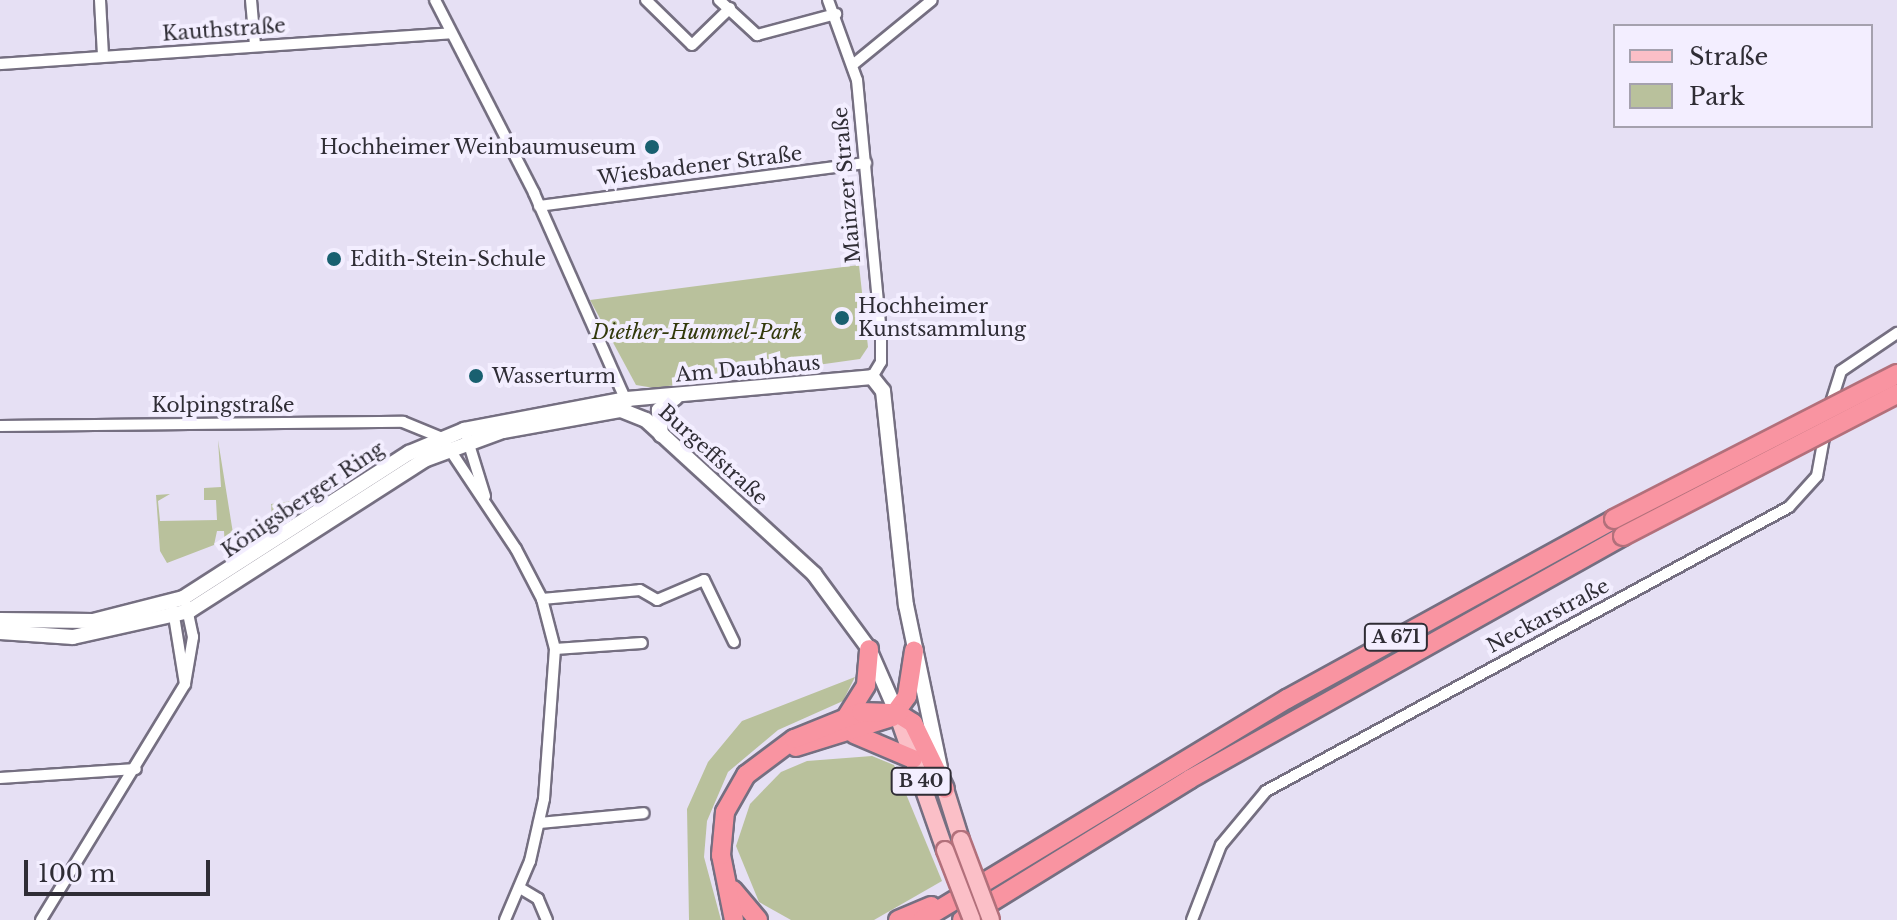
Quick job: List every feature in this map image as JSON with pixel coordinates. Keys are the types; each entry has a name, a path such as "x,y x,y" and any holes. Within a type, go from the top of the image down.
{"highway":[{"name":"A 671","path":"962,920 1190,779 1618,528 1897,374"},
{"name":"A 671","path":"922,920 1287,699 1618,528 1897,394"},
{"path":"847,716 866,685 869,649"},
{"path":"768,756 854,734 897,713 914,651"},
{"path":"734,920 724,869 722,826 730,799 768,756 847,716 897,713 913,723 945,789"},
{"path":"854,734 913,759"},
{"path":"724,869 758,920"},
{"path":"898,920 967,892"}],"main road":[{"name":"Am Daubhaus","path":"624,404 872,377"},
{"path":"872,377 884,396 914,651 945,789"},
{"path":"661,435 659,410 680,396"},
{"name":"Burgeffstraße","path":"624,404 814,574 869,649 897,713"},
{"name":"Königsberger Ring","path":"0,632 73,637 171,617 186,604 445,444 466,436 624,404"},
{"name":"Königsberger Ring","path":"0,620 93,621 186,604"},
{"name":"B 40","path":"897,713 972,920"},
{"name":"B 40","path":"945,789 991,920"}],"street":[{"path":"100,0 103,56"},
{"path":"251,0 255,45"},
{"path":"435,0 539,206 624,404"},
{"path":"646,0 692,45 730,8"},
{"path":"719,0 757,35 801,26 836,14"},
{"name":"Mainzer Straße","path":"828,0 855,63 882,355 872,377"},
{"path":"855,63 932,0"},
{"name":"Kauthstraße","path":"0,64 450,33"},
{"name":"Wiesbadener Straße","path":"539,206 866,163"},
{"name":"Neckarstraße","path":"1192,920 1229,830 1286,776 1789,507 1817,476 1835,380 1897,333"},
{"name":"Kolpingstraße","path":"0,426 403,422 445,444"},
{"path":"466,436 486,498"},
{"path":"445,444 486,498 542,599 555,649 556,695 539,823 520,888 505,920"},
{"path":"542,599 640,590 657,600 704,580 734,642"},
{"path":"41,920 136,769 185,684 193,637 186,604"},
{"path":"171,617 185,684"},
{"path":"555,649 642,643"},
{"path":"0,778 136,769"},
{"path":"539,823 644,813"},
{"path":"520,888 538,899 547,920"}],"green space":[{"name":"Diether-Hummel-Park","path":"859,265 868,347 860,359 654,388 636,385 590,300"},
{"path":"218,440 237,558 226,565 224,531 217,531 214,545 167,563 160,551 156,495 170,494 158,501 160,521 217,520 216,500 204,500 204,488 221,487"},
{"path":"326,496 253,548 253,535 273,533 271,504"},
{"path":"855,677 843,701 778,730 728,772 707,821 704,857 721,920 689,920 687,809 708,762 742,721"},
{"path":"872,756 894,765 942,881 874,920 791,920 759,902 736,846 750,804 781,772 807,761"}],"place":[{"name":"Hochheimer Weinbaumuseum","path":"652,147"},
{"name":"Edith-Stein-Schule","path":"334,259"},
{"name":"Hochheimer Kunstsammlung","path":"842,318"},
{"name":"Wasserturm","path":"476,376"}]}
